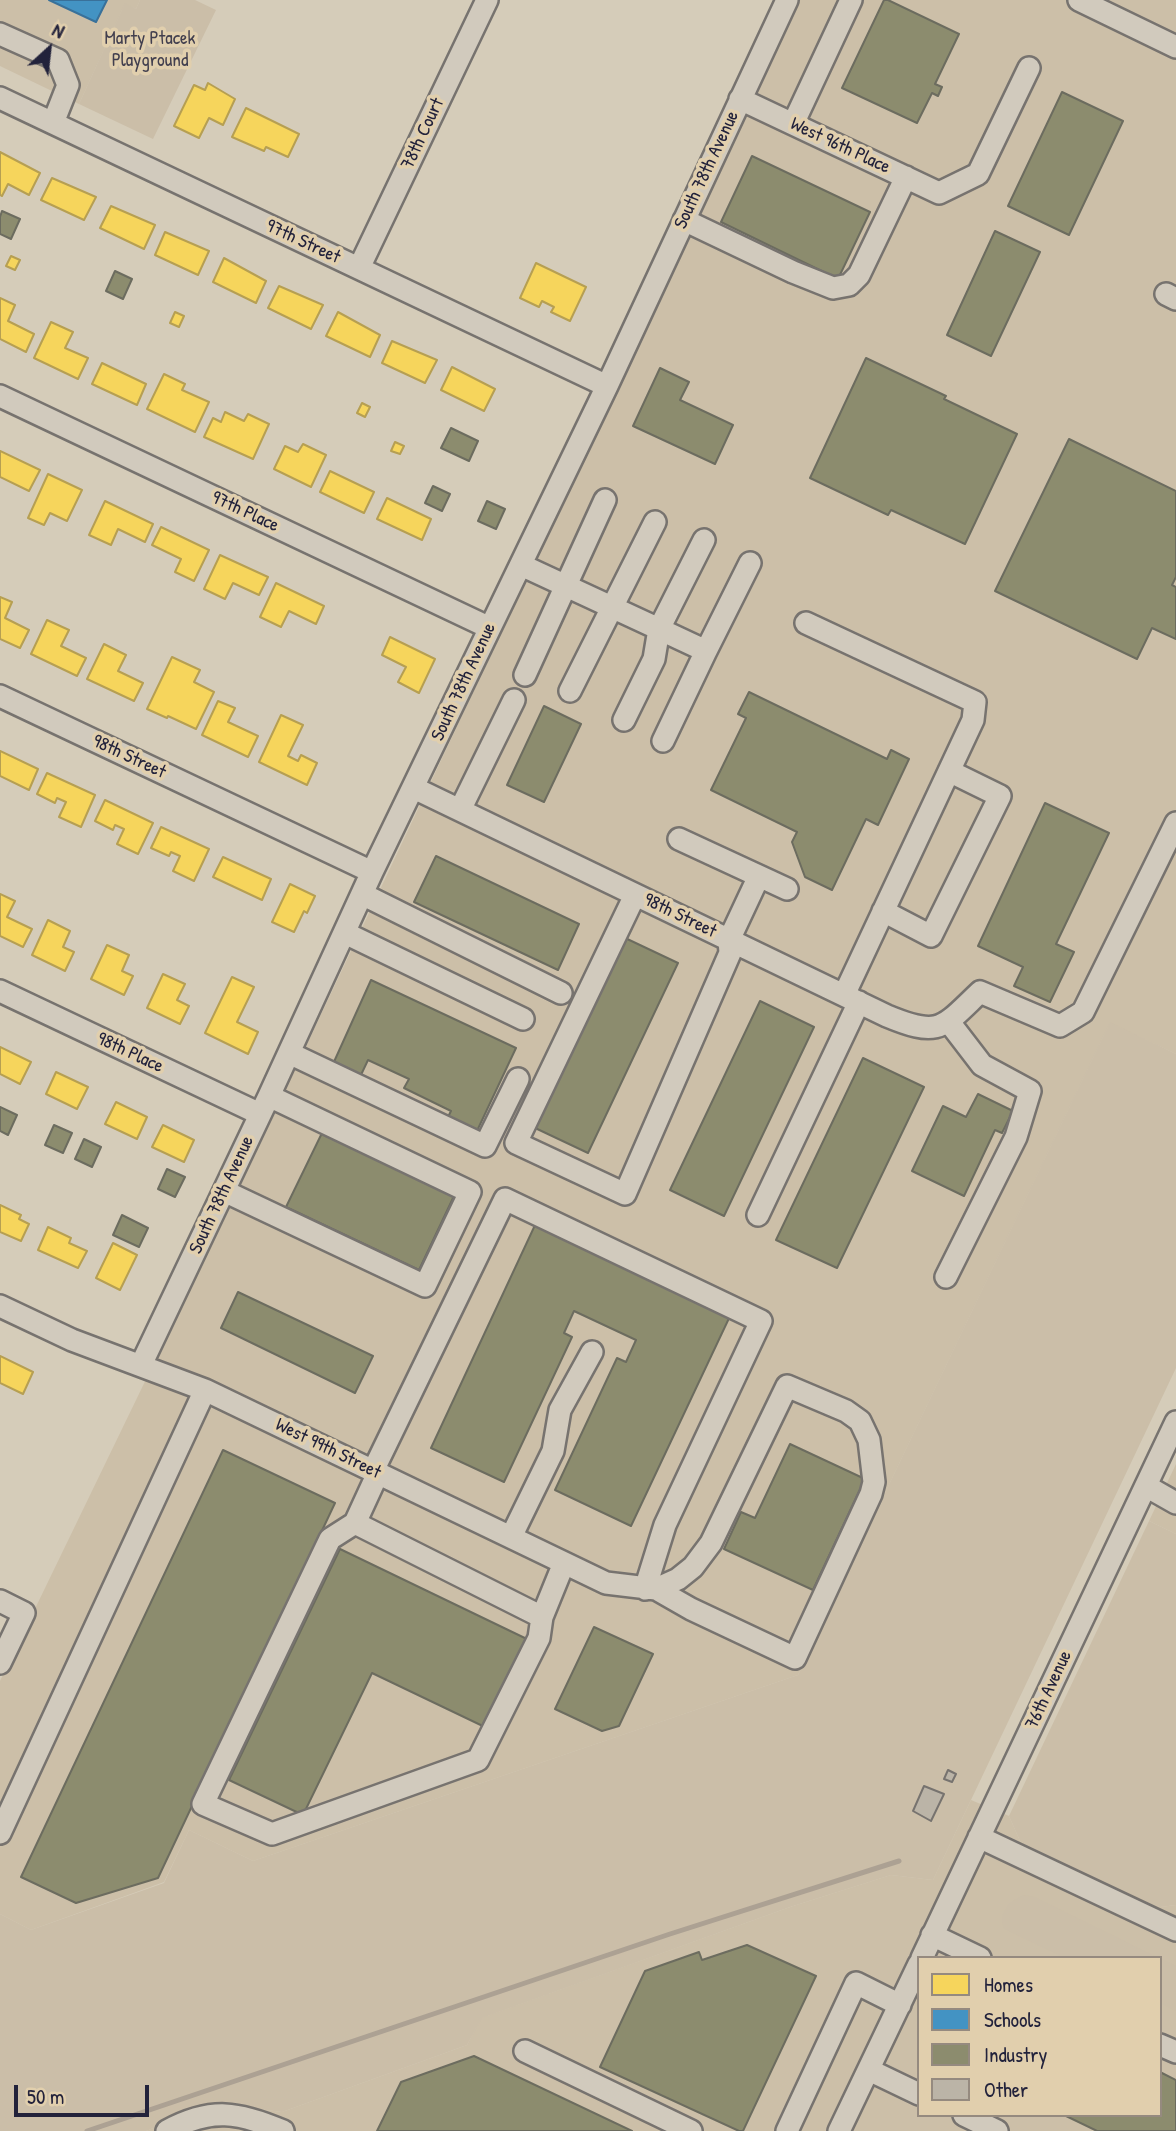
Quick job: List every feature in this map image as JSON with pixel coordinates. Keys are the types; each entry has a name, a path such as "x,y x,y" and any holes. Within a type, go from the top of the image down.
{"street":[{"name":"78th Court","path":"359,268 487,0"},
{"name":"South 78th Avenue","path":"141,1365 372,872 607,386 787,0"},
{"path":"793,124 851,0"},
{"path":"1079,0 1176,47"},
{"path":"0,34 58,60 68,85 53,123"},
{"name":"West 96th Place","path":"740,99 939,193 978,174 1030,68"},
{"name":"97th Street","path":"0,98 607,386"},
{"path":"684,220 833,288 849,285 859,275 906,177"},
{"name":"97th Place","path":"0,396 490,628"},
{"path":"525,675 605,500"},
{"path":"570,691 655,522"},
{"path":"624,720 654,659 659,629 704,540"},
{"path":"663,741 750,563"},
{"path":"520,565 706,651"},
{"path":"758,1215 851,999 883,911 973,720 975,702 806,623"},
{"name":"98th Street","path":"0,696 372,872"},
{"path":"460,810 514,700"},
{"path":"883,911 931,936 1000,796 949,771"},
{"name":"98th Street","path":"414,788 906,1024 925,1029 949,1022"},
{"path":"946,1278 1016,1137 1031,1091 982,1065 949,1022 980,992 1060,1026 1083,1012 1176,823"},
{"path":"678,839 786,889"},
{"path":"635,895 516,1143 625,1194 730,953 729,940 760,876"},
{"path":"362,894 561,993"},
{"path":"345,933 523,1019"},
{"name":"98th Place","path":"0,991 470,1192 425,1286 224,1191"},
{"path":"289,1053 485,1146 518,1079"},
{"path":"564,1563 542,1617 539,1638 478,1760 272,1834 203,1804 330,1539 355,1523 375,1472 505,1199 761,1321 665,1525 650,1589"},
{"name":"West 99th Street","path":"0,1306 72,1340 205,1390 606,1583 650,1589"},
{"path":"511,1537 553,1451 560,1410 592,1352"},
{"path":"788,1386 846,1411 860,1421 869,1440 874,1482 796,1658 650,1589 678,1579 693,1567 711,1543 788,1386"},
{"path":"0,1833 205,1390"},
{"name":"76th Avenue","path":"923,1956 1176,1422"},
{"path":"1146,1486 1176,1503"},
{"path":"355,1523 542,1617"},
{"path":"0,1601 24,1613 0,1663"},
{"path":"979,1837 1176,1930"},
{"path":"932,1935 976,1956"},
{"path":"839,2131 917,1968"},
{"path":"787,2131 856,1983 900,2005"},
{"path":"525,2051 691,2131"},
{"path":"869,2070 917,2093"},
{"path":"167,2131 205,2116 236,2115 253,2118 283,2131"},
{"path":"968,2117 997,2131"}],"shaded area":[{"path":"0,0 140,0 136,9 125,4 79,104 0,66"},
{"path":"800,0 1176,0 1176,1054 1110,1023 798,1675 253,1861 189,1830 164,1882 31,1930 0,1914 0,1681 258,1148"},
{"path":"1176,1464 1176,1534 1149,1521"},
{"path":"971,1800 1009,1816 1020,1841 1160,1907 1176,1905 1176,2131 146,2131 183,2116 226,2105 282,2112 467,2045 481,2018 790,1907 891,1875 933,1880"}],"green space":[{"name":"Marty Ptacek Playground","path":"140,0 195,0 216,10 153,139 79,104 125,3 136,9"},
{"path":"1110,1022 1176,1054 1176,1368 933,1880 891,1875 790,1907 482,2018 467,2045 282,2112 226,2105 183,2116 146,2131 0,2131 0,1914 31,1930 164,1883 189,1830 253,1861 798,1675"},
{"path":"1149,1521 1176,1534 1176,1905 1160,1907 1089,1879 1047,1858 1020,1841 1009,1816"},
{"path":"1024,1895 1035,1897 1155,1956 1061,1956 1004,1929 1002,1918 1006,1908"},
{"path":"1162,1959 1176,1966 1176,2011 1162,2004"}],"building: Homes":[{"path":"208,83 235,99 223,125 209,118 199,138 174,126 194,85 205,90"},
{"path":"246,108 299,134 288,157 266,147 264,151 232,137"},
{"path":"0,152 40,173 29,195 8,184 2,196 0,195"},
{"path":"52,178 96,197 84,220 41,200"},
{"path":"111,206 155,225 144,249 100,228"},
{"path":"165,232 209,251 198,275 155,255"},
{"path":"11,256 20,260 15,270 6,266"},
{"path":"224,258 266,281 256,303 213,282"},
{"path":"536,263 586,287 570,321 551,312 554,307 542,301 539,307 520,298"},
{"path":"279,286 323,305 311,329 268,308"},
{"path":"0,298 15,305 8,321 34,334 26,352 0,339"},
{"path":"175,312 184,316 179,327 170,323"},
{"path":"338,312 380,335 370,357 326,336"},
{"path":"51,322 73,332 65,348 88,358 78,379 34,358"},
{"path":"392,341 437,360 425,383 382,363"},
{"path":"102,363 146,384 137,405 92,384"},
{"path":"452,367 495,389 484,411 441,390"},
{"path":"164,374 185,384 182,390 209,402 195,432 147,409"},
{"path":"362,403 370,407 365,417 357,413"},
{"path":"225,412 244,421 248,414 269,424 253,459 204,437 213,418 221,422"},
{"path":"395,442 404,446 400,454 391,451"},
{"path":"303,444 326,455 311,487 274,469 285,446 298,452"},
{"path":"0,451 40,470 29,491 0,477"},
{"path":"330,471 374,492 364,513 320,492"},
{"path":"48,474 82,490 67,521 50,513 44,525 28,518"},
{"path":"387,498 431,519 422,540 377,519"},
{"path":"105,501 153,524 145,542 118,529 111,545 89,535"},
{"path":"161,527 209,550 194,581 175,572 181,559 152,545"},
{"path":"220,555 268,577 259,595 233,583 225,599 204,589"},
{"path":"276,583 324,606 316,624 289,611 281,627 260,617"},
{"path":"0,597 12,602 5,618 29,630 20,648 0,639"},
{"path":"47,620 69,630 61,646 86,658 77,676 31,654"},
{"path":"390,637 435,659 419,693 398,682 406,667 382,655"},
{"path":"104,644 126,655 118,671 143,683 134,701 87,679"},
{"path":"172,657 200,670 194,682 214,692 196,729 147,709"},
{"path":"218,701 235,708 228,722 258,736 248,757 202,735"},
{"path":"281,715 303,725 288,756 298,761 301,755 317,763 307,785 259,762"},
{"path":"0,751 38,769 29,790 0,776"},
{"path":"47,773 95,795 81,827 59,817 66,802 57,798 55,803 37,794"},
{"path":"105,800 153,823 138,854 117,844 124,829 115,825 113,830 95,821"},
{"path":"161,827 209,849 194,881 173,871 180,856 171,852 169,856 151,848"},
{"path":"223,857 271,879 262,900 213,877"},
{"path":"290,884 315,896 294,932 272,922"},
{"path":"0,894 15,901 7,917 32,929 23,947 0,936"},
{"path":"48,920 70,931 63,947 74,952 65,971 32,955"},
{"path":"107,945 129,955 122,971 133,976 124,995 91,979"},
{"path":"163,974 185,984 177,1000 189,1006 180,1024 147,1008"},
{"path":"232,977 254,987 237,1022 258,1032 248,1054 205,1033"},
{"path":"0,1047 31,1062 20,1084 0,1074"},
{"path":"56,1072 88,1087 77,1109 46,1094"},
{"path":"116,1102 147,1117 137,1139 105,1124"},
{"path":"163,1125 194,1140 184,1162 152,1147"},
{"path":"0,1205 21,1215 19,1219 29,1224 21,1241 0,1232"},
{"path":"48,1227 71,1238 69,1243 87,1251 78,1268 38,1250"},
{"path":"113,1243 137,1255 120,1290 96,1278"},
{"path":"0,1356 33,1372 23,1394 0,1383"}],"building: Schools":[{"path":"49,0 107,0 96,22"}],"building: Industry":[{"path":"884,0 959,34 935,84 942,87 938,96 932,93 917,123 842,88"},
{"path":"1062,92 1123,121 1069,235 1008,206"},
{"path":"752,156 870,212 838,279 721,222"},
{"path":"2,211 20,219 11,239 0,234"},
{"path":"995,231 1040,252 991,356 947,335"},
{"path":"115,271 132,279 123,299 106,291"},
{"path":"866,358 1017,434 965,544 891,510 888,515 810,478"},
{"path":"660,368 689,382 680,400 733,425 715,464 633,426"},
{"path":"451,428 478,441 469,461 441,448"},
{"path":"1069,439 1176,491 1176,577 1172,585 1176,587 1176,639 1152,628 1137,659 995,591"},
{"path":"433,486 450,494 442,511 425,503"},
{"path":"487,501 505,509 496,529 478,521"},
{"path":"749,692 887,759 891,750 909,759 878,825 866,819 832,890 805,877 792,842 797,832 711,790 746,718 738,714"},
{"path":"544,706 581,724 544,802 507,785"},
{"path":"1045,803 1109,833 1056,944 1074,952 1050,1002 1014,986 1023,967 978,946"},
{"path":"436,856 579,924 558,970 414,902"},
{"path":"623,937 678,963 588,1153 533,1127"},
{"path":"371,980 516,1048 476,1133 447,1119 451,1111 404,1088 409,1079 368,1060 360,1077 333,1064"},
{"path":"760,1001 814,1027 724,1216 670,1190"},
{"path":"863,1058 924,1087 837,1268 776,1240"},
{"path":"978,1094 1013,1111 1002,1133 995,1130 964,1196 912,1171 943,1106 966,1117"},
{"path":"0,1107 17,1115 8,1135 0,1131"},
{"path":"54,1125 72,1133 63,1153 45,1145"},
{"path":"322,1133 454,1196 419,1270 286,1207"},
{"path":"84,1139 101,1147 92,1167 75,1159"},
{"path":"167,1169 185,1177 175,1197 158,1189"},
{"path":"122,1215 148,1228 139,1247 113,1235"},
{"path":"536,1223 731,1314 631,1526 555,1490 617,1358 626,1362 636,1340 574,1311 564,1333 572,1337 504,1482 431,1448"},
{"path":"238,1292 373,1356 355,1393 221,1328"},
{"path":"790,1444 865,1479 813,1590 724,1549 741,1512 755,1518"},
{"path":"223,1450 335,1503 158,1878 76,1903 21,1877"},
{"path":"340,1549 531,1641 489,1729 372,1673 303,1815 229,1780"},
{"path":"594,1627 653,1654 619,1726 602,1731 555,1709"},
{"path":"747,1945 816,1976 743,2131 600,2067 645,1971 699,1952 702,1960"},
{"path":"474,2056 632,2131 377,2131 401,2082"},
{"path":"1162,2073 1176,2080 1176,2131 1097,2131 1068,2117 1162,2117"}],"building: Other":[{"path":"948,1770 956,1774 952,1782 944,1779"},
{"path":"924,1786 944,1794 931,1821 913,1811"}],"waterway":[{"path":"87,2131 670,1934 899,1861"}]}
